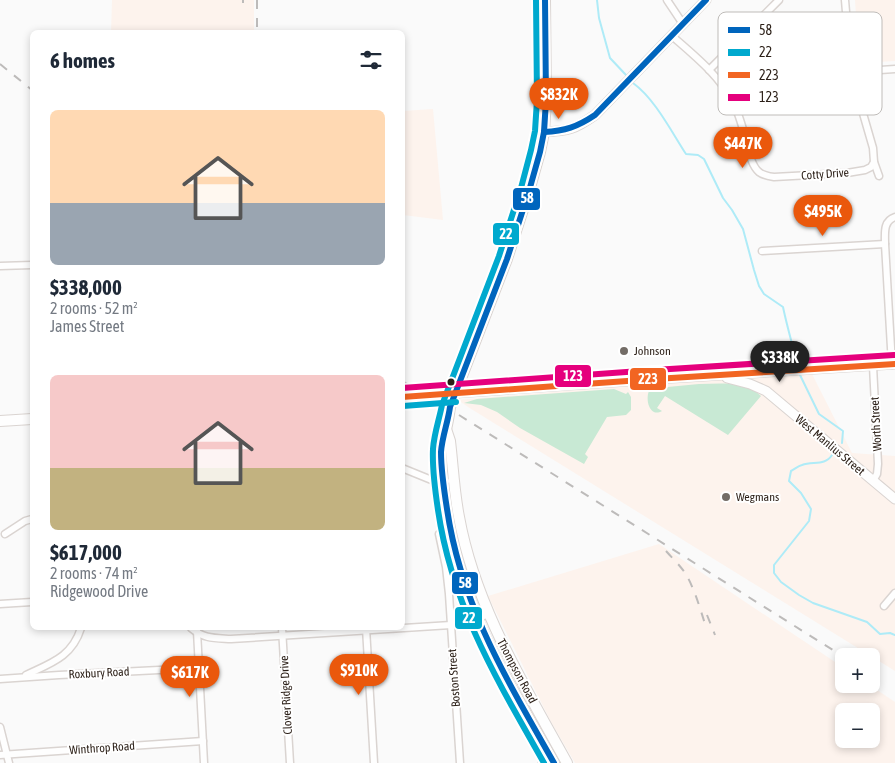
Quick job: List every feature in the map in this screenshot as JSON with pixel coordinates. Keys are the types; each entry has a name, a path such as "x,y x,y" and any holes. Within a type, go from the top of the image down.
{"main road":[{"name":"Thompson Road","path":"546,0 547,80 544,132 540,152 507,259 450,407 442,440 442,481 460,570 478,619 500,665 554,763"},
{"path":"544,132 563,131 576,127 595,115 706,0"},
{"path":"405,396 894,364"},
{"name":"West Manlius Street","path":"757,373 766,391"},
{"name":"West Manlius Street","path":"714,376 744,382 766,391 895,499"},
{"path":"0,421 30,419"},
{"name":"Thompson Road","path":"446,429 450,441 459,517 468,555 489,614 567,763"}],"street":[{"path":"667,0 683,24"},
{"path":"767,12 779,0"},
{"name":"Cotty Drive","path":"672,36 701,61 718,80"},
{"path":"709,70 718,61"},
{"path":"882,70 895,69"},
{"name":"Cotty Drive","path":"738,115 753,165 763,175 774,177 847,173 864,170 874,162"},
{"path":"863,115 879,176"},
{"path":"892,218 886,225 885,244 891,290 894,364"},
{"path":"762,251 885,244"},
{"path":"0,266 30,265"},
{"name":"Worth Street","path":"873,366 878,464 877,474 873,481"},
{"path":"405,469 434,481 454,480"},
{"path":"5,534 30,520"},
{"name":"Boston Street","path":"439,534 449,594 460,763"},
{"path":"884,606 895,593"},
{"path":"0,604 30,602"},
{"path":"405,628 451,626 463,624 489,614"},
{"path":"22,677 63,656 74,644 80,630"},
{"path":"197,630 204,637 222,638 283,636 354,630"},
{"path":"197,630 204,763"},
{"name":"Clover Ridge Drive","path":"282,630 290,763"},
{"path":"366,630 374,763"},
{"path":"55,661 59,675"},
{"name":"Roxbury Road","path":"0,679 199,668"},
{"path":"0,727 4,755 9,763"},
{"name":"Winthrop Road","path":"4,755 203,741"}],"shaded area":[{"path":"112,0 254,0 254,30 111,30"},
{"path":"855,0 895,0 895,61 882,62 882,12 856,12"},
{"path":"433,109 443,220 405,215 405,111"},
{"path":"810,370 852,453 895,456 895,671 880,662 880,648 858,648 458,400"},
{"path":"659,544 835,662 835,693 880,692 895,702 895,763 575,763 550,720 488,596"}],"green space":[{"path":"699,384 739,385 747,387 761,396 728,435 665,396 657,408 662,411 658,413 652,410 648,403 649,391 652,392 657,388"},
{"path":"614,389 626,394 628,392 631,397 631,410 626,415 607,417 585,454 588,457 584,464 520,428 497,412 481,405 464,403 477,399"}],"waterway":[{"path":"597,0 599,18 610,58 626,75"},
{"path":"633,83 655,106 686,154 698,155 704,159 723,198 743,229 759,286 764,294 783,307 797,362"},
{"path":"800,375 819,414 843,431 842,443"},
{"path":"832,455 826,461 802,465 791,471 789,481 801,493 811,509 809,521 774,565 774,573 781,582 813,603 867,622 880,634 890,633 895,635"}],"railway":[{"path":"257,0 257,30"},
{"path":"0,64 30,88"},
{"path":"405,383 411,386"},
{"path":"459,415 835,651"},
{"path":"666,551 687,576 705,624"},
{"path":"707,615 715,635"},
{"path":"880,680 885,683"}],"transit line":[{"name":"22","path":"536,0 537,100 535,131 531,150 499,256 442,405 434,438 433,472 445,545 465,610 493,672 544,763"},
{"name":"58","path":"545,0 546,100 544,132 540,152 507,259 450,407 441,452 447,509 463,578 488,641 519,702 554,763"},
{"name":"58","path":"544,132 571,128 595,115 706,0"},
{"name":"123","path":"405,388 894,355"},
{"name":"223","path":"405,397 895,364"},
{"name":"22","path":"405,406 456,402"}],"place":[{"name":"Johnson","path":"624,351"},
{"name":"Wegmans","path":"726,497"}]}
